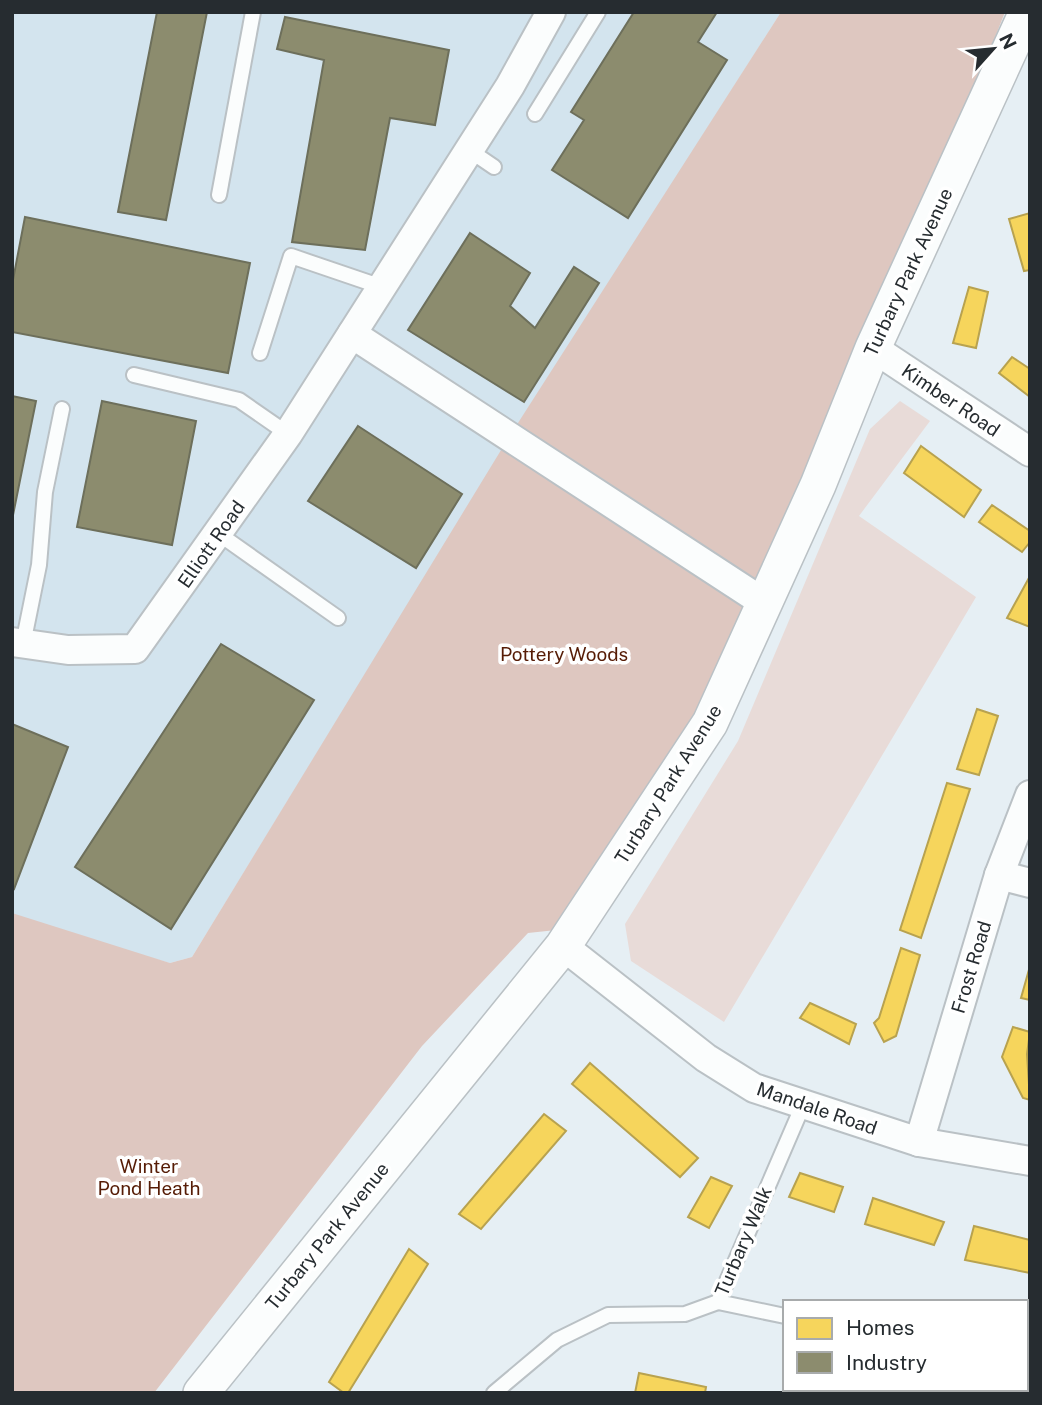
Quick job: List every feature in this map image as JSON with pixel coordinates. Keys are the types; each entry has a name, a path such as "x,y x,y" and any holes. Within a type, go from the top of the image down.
{"street":[{"name":"Elliott Road","path":"18,643 68,650 135,649 288,434 469,150 551,12"},
{"name":"Turbary Park Avenue","path":"201,1393 563,946 710,723 765,604 873,348 1027,12"},
{"path":"352,334 765,604"},
{"name":"Kimber Road","path":"873,348 1030,452"},
{"name":"Frost Road","path":"919,1142 999,875 1030,794"},
{"path":"999,875 1030,883"},
{"name":"Mandale Road","path":"563,946 706,1058 754,1088 919,1142 1030,1161"}],"lane":[{"path":"219,195 253,12"},
{"path":"535,114 598,12"},
{"path":"469,150 494,167"},
{"path":"260,353 291,256 382,286"},
{"path":"134,375 239,400 288,434"},
{"path":"18,643 39,565 45,492 62,410"},
{"path":"219,534 338,618"},
{"name":"Turbary Walk","path":"494,1393 557,1340 608,1315 685,1314 718,1302 803,1105"},
{"path":"718,1302 783,1316"}],"shaded area":[{"path":"12,12 781,12 483,482 192,957 170,963 12,918"},
{"path":"900,401 930,421 859,516 976,597 724,1022 631,961 625,924 738,741 870,429"}],"green space":[{"name":"Pottery Woods","path":"781,12 1005,12 873,348 766,604 575,928 528,933 422,1046 154,1393 12,1393 12,913 170,963 192,957 509,437"}],"building: Homes":[{"path":"1030,213 1030,270 1024,271 1009,219"},
{"path":"969,287 988,292 976,348 953,343"},
{"path":"1012,357 1030,369 1030,397 999,373"},
{"path":"921,446 981,490 964,517 904,473"},
{"path":"992,505 1030,531 1030,542 1022,552 979,522"},
{"path":"1030,576 1030,627 1007,618"},
{"path":"977,709 998,716 979,775 957,769"},
{"path":"947,783 970,789 921,938 900,930"},
{"path":"901,948 920,955 896,1036 884,1042 874,1023 879,1018"},
{"path":"1030,966 1030,1000 1021,998"},
{"path":"810,1003 856,1024 849,1044 800,1018"},
{"path":"1013,1027 1030,1032 1027,1054 1030,1100 1023,1098 1002,1057"},
{"path":"590,1063 698,1158 680,1177 572,1084"},
{"path":"544,1114 566,1131 481,1229 459,1214"},
{"path":"800,1173 843,1187 834,1212 789,1197"},
{"path":"711,1177 732,1186 709,1228 688,1217"},
{"path":"873,1198 944,1222 934,1245 865,1224"},
{"path":"974,1226 1030,1240 1030,1273 965,1260"},
{"path":"409,1249 428,1264 348,1393 344,1393 329,1382"},
{"path":"639,1373 706,1387 705,1393 635,1393"}],"building: Industry":[{"path":"157,12 207,12 166,220 118,212"},
{"path":"634,12 717,12 698,42 727,60 628,218 552,170 584,120 571,112"},
{"path":"285,17 449,50 435,125 390,118 365,250 292,242 324,60 277,49"},
{"path":"25,217 250,263 228,373 12,332 12,285"},
{"path":"470,233 530,273 510,306 535,328 574,267 599,283 524,402 408,330"},
{"path":"12,396 36,401 12,520"},
{"path":"102,401 196,421 172,545 77,527"},
{"path":"358,426 462,494 416,568 308,501"},
{"path":"221,644 314,700 171,929 75,867"},
{"path":"12,724 68,747 14,889 12,888"}],"park label":[{"name":"Winter Pond Heath","path":"149,1177"}]}
